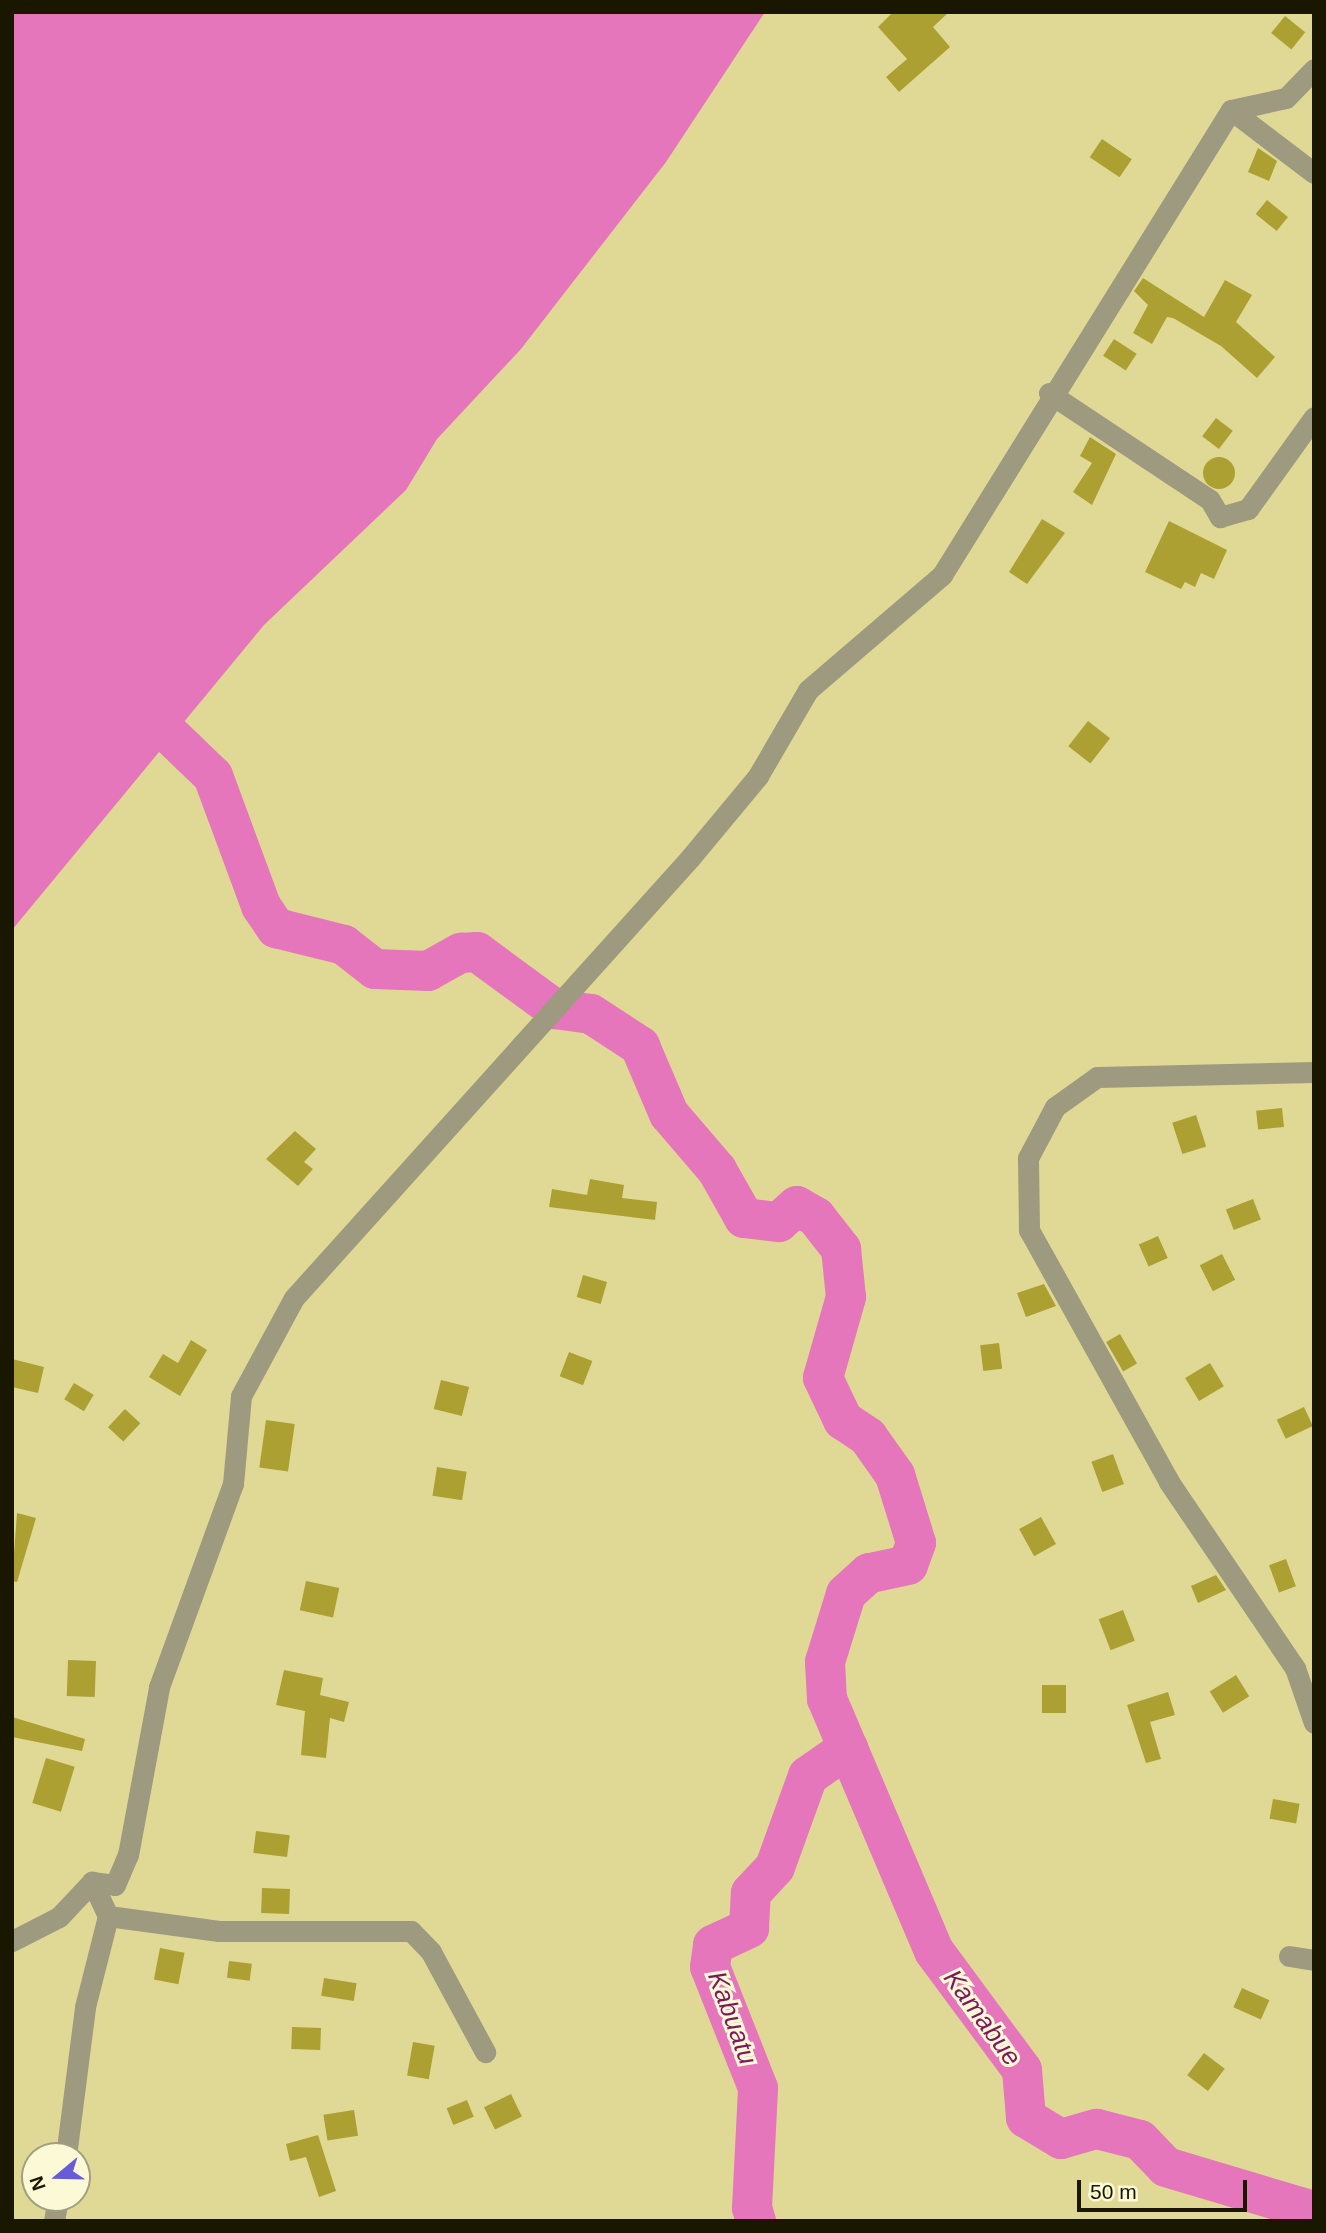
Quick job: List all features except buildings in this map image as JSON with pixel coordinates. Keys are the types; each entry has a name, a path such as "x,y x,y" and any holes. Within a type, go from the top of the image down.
{"street":[{"path":"92,1882 115,1885 128,1855 159,1688 217,1539 233,1484 241,1396 256,1362 294,1298 374,1202 563,998 758,776 808,690 942,575 1049,393 1231,110 1286,98 1314,69"},
{"path":"1231,110 1314,173"},
{"path":"1049,393 1210,500 1220,517 1248,509 1314,417"},
{"path":"1314,1072 1097,1077 1055,1107 1028,1158 1029,1230 1169,1482 1294,1668 1314,1723"},
{"path":"68,2142 85,2007 108,1916 92,1882"},
{"path":"12,1941 60,1917 92,1882"},
{"path":"108,1916 219,1931 411,1931 431,1952 485,2052"},
{"path":"1289,1956 1314,1960"}],"shaded area":[{"path":"12,12 765,12 666,162 521,349 437,439 406,490 264,625 12,930"}],"waterway":[{"name":"Kamabue","path":"136,702 213,776 261,906 276,928 344,945 375,969 428,971 461,953 477,952 555,1009 591,1014 640,1046 669,1114 717,1170 744,1218 779,1222 797,1206 816,1217 841,1249 846,1297 823,1378 843,1420 868,1437 895,1475 916,1543 908,1565 869,1573 846,1594 825,1662 827,1699 934,1951 1022,2070 1026,2118 1061,2139 1097,2129 1140,2140 1166,2167 1314,2211"},
{"name":"Kabuatu","path":"756,2221 752,2208 758,2088 710,1967 713,1945 749,1928 751,1893 775,1867 808,1776 848,1748"}]}
